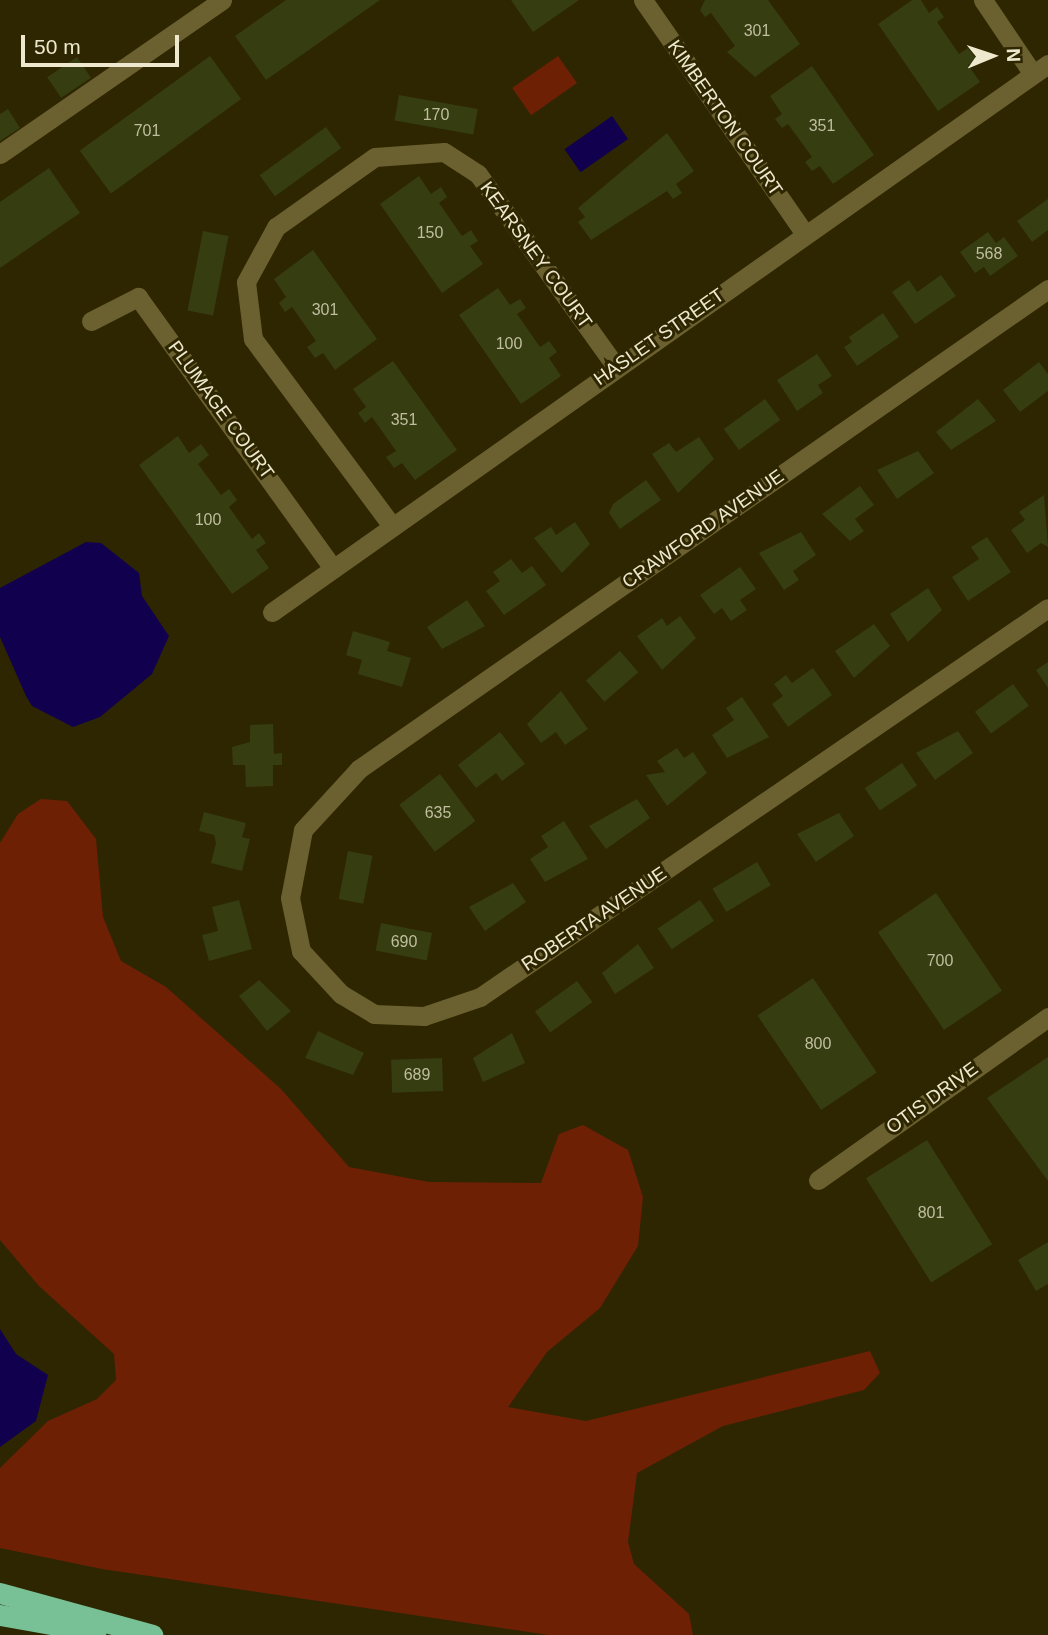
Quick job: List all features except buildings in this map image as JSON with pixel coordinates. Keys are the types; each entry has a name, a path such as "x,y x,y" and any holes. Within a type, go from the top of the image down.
{"highway":[{"path":"0,1593 152,1635"},
{"path":"0,1615 112,1635"}],"street":[{"path":"0,154 222,0"},
{"path":"983,0 1040,69"},
{"name":"KIMBERTON COURT","path":"650,4 805,234"},
{"name":"HASLET STREET","path":"272,612 1040,69"},
{"name":"KEARSNEY COURT","path":"392,526 253,339 246,282 276,227 353,172 375,157 408,151 444,152 478,174 616,367"},
{"name":"CRAWFORD AVENUE","path":"359,769 1048,289"},
{"name":"PLUMAGE COURT","path":"91,321 138,297 333,568"},
{"name":"ROBERTA AVENUE","path":"359,769 303,830 290,898 301,951 341,994 374,1014 424,1016 480,997 1048,608"},
{"name":"OTIS DRIVE","path":"818,1180 1048,1017"}],"shaded area":[{"path":"558,56 577,83 531,115 512,88"},
{"path":"612,116 628,139 581,172 564,149"},
{"path":"86,542 101,543 139,573 142,596 169,636 152,674 100,717 73,727 32,706 26,696 0,637 0,588"},
{"path":"41,799 67,801 96,839 103,917 121,961 166,987 281,1089 349,1167 429,1182 541,1183 559,1134 583,1125 628,1150 643,1197 638,1246 600,1308 547,1352 508,1407 586,1421 870,1351 880,1373 864,1390 723,1426 637,1473 628,1542 634,1564 689,1614 693,1635 549,1635 102,1569 0,1548 0,1468 48,1421 97,1399 116,1380 114,1354 39,1286 0,1240 0,843 18,814"},
{"path":"0,1329 16,1354 48,1375 36,1421 0,1447"}]}
